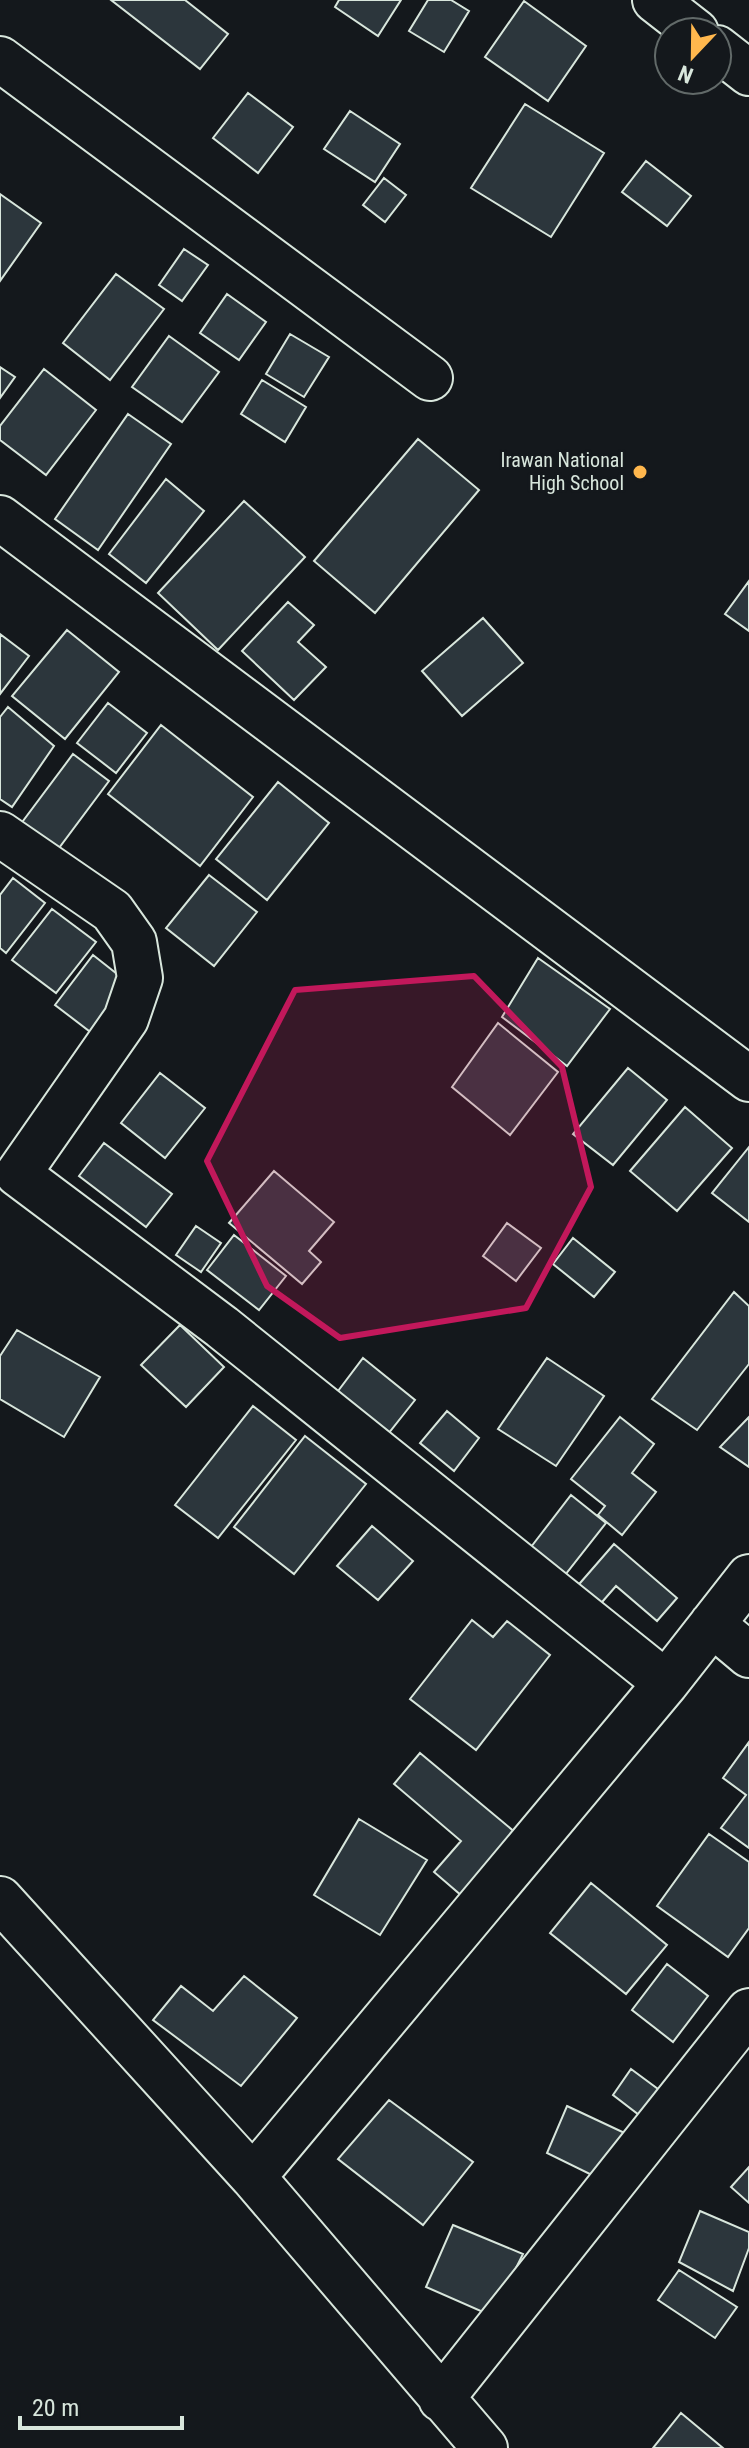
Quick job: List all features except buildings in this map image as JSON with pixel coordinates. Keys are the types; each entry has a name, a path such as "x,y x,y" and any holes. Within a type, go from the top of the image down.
{"street":[{"path":"655,0 676,16"},
{"path":"0,59 430,378"},
{"path":"733,60 749,73"},
{"path":"0,518 749,1079"},
{"path":"0,834 112,911 134,942 140,978 126,1019 6,1178 222,1327 666,1683"},
{"path":"253,2177 666,1683 749,1577"},
{"path":"712,1624 749,1655"},
{"path":"0,1899 253,2177 485,2448"},
{"path":"441,2399 749,2011"}],"highlighted area":[{"path":"474,976 562,1067 591,1187 526,1308 340,1338 267,1286 207,1161 295,990"}],"place":[{"name":"Irawan National High School","path":"640,472"}]}
